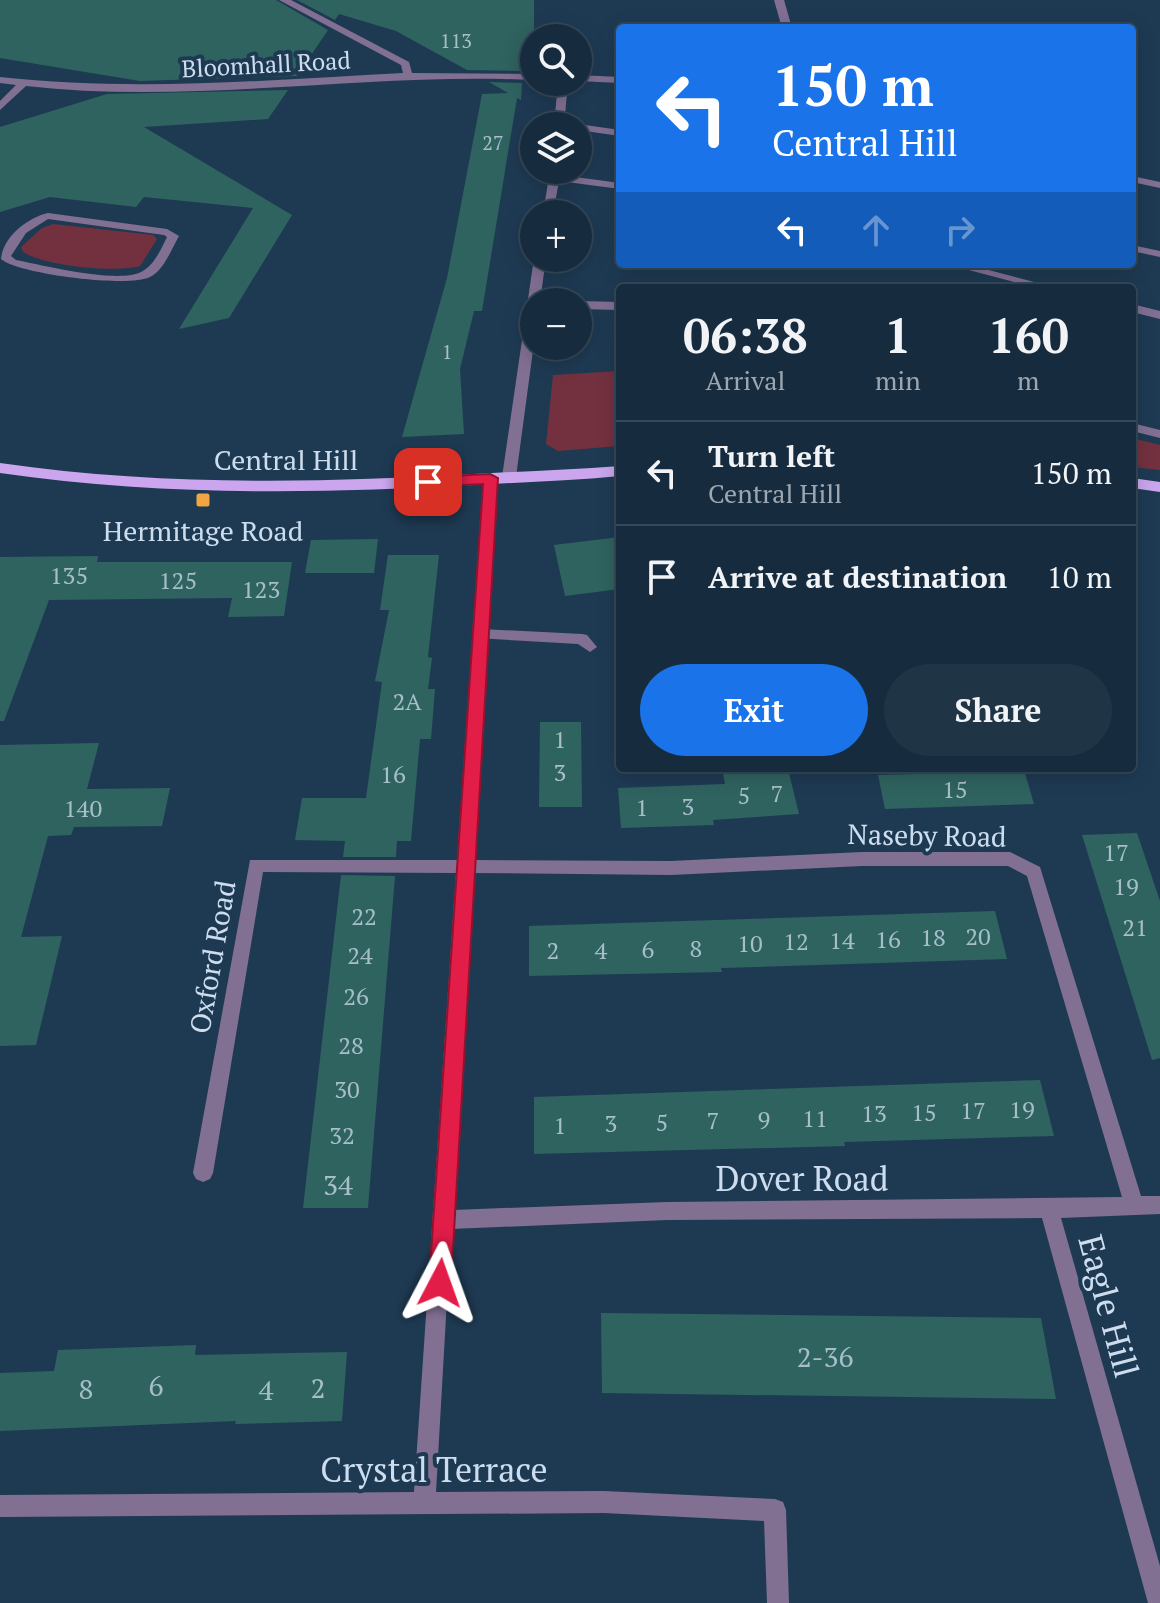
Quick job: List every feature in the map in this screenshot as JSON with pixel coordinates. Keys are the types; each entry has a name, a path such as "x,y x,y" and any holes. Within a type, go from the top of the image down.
{"main road":[{"name":"Central Hill","path":"0,468 81,478 215,486 396,484 616,471"},
{"path":"1136,484 1160,487"}],"street":[{"path":"284,0 406,64 408,75"},
{"path":"779,0 786,24"},
{"name":"Bloomhall Road","path":"0,80 22,84 171,90 408,75 520,77"},
{"path":"592,79 616,80"},
{"path":"0,107 22,84"},
{"path":"592,129 616,132"},
{"path":"1136,180 1160,185"},
{"path":"592,181 616,185"},
{"path":"0,239 13,240 35,218 48,216 167,232 173,236 162,256 145,276 125,280 12,263 5,257 13,240"},
{"path":"1136,249 1160,254"},
{"path":"968,268 1034,284"},
{"path":"592,305 616,306"},
{"path":"1136,309 1160,315"},
{"path":"424,1503 445,1220 481,634 500,478 522,360"},
{"path":"1136,428 1160,434"},
{"path":"481,634 582,639 590,647"},
{"name":"Naseby Road","path":"468,867 671,868 862,859 1010,859 1023,864 1034,872 1134,1205"},
{"name":"Oxford Road","path":"203,1173 256,865 468,867"},
{"name":"Dover Road","path":"445,1220 667,1211 1049,1209 1160,1205"},
{"name":"Eagle Hill","path":"1049,1209 1159,1603"},
{"name":"Crystal Terrace","path":"0,1506 604,1502 775,1510 778,1603"}],"shaded area":[{"path":"53,224 153,235 157,239 140,266 128,268 63,264 23,252 21,247 42,228"},
{"path":"616,371 616,446 558,451 546,444 553,375"},
{"path":"1136,439 1160,445 1160,470 1136,467"}],"building":[{"path":"0,0 276,0 328,30 297,76 140,81 0,58"},
{"path":"297,0 534,0 534,24 520,24 520,71 467,70 396,31 339,14 335,20"},
{"path":"489,82 520,83 521,100 517,98 482,311 474,311 460,369 464,434 402,437 447,278 482,94 508,93"},
{"path":"288,90 268,119 144,127 292,215 229,318 179,329 253,208 144,197 136,207 50,197 0,212 0,127 107,94"},
{"path":"616,537 616,590 565,596 554,545"},
{"path":"378,539 374,573 305,573 311,540"},
{"path":"388,555 439,555 428,657 432,658 428,689 435,689 431,739 420,739 411,841 397,841 396,857 343,857 345,841 295,840 302,798 366,798 382,682 375,681 389,610 380,610"},
{"path":"98,556 97,562 292,562 284,616 228,617 232,598 49,600 4,721 0,721 0,557"},
{"path":"540,722 581,722 582,807 539,807"},
{"path":"99,743 87,789 170,788 162,826 74,827 71,835 48,836 21,937 62,936 36,1045 0,1046 0,745"},
{"path":"789,772 799,814 713,820 714,825 621,828 618,788 725,784 723,774"},
{"path":"1025,772 1034,804 885,809 878,775"},
{"path":"1137,833 1160,901 1160,1058 1152,1060 1082,835"},
{"path":"341,875 395,876 368,1208 303,1208"},
{"path":"995,911 1007,959 721,968 722,972 529,976 529,926"},
{"path":"1040,1080 1054,1136 844,1142 845,1146 534,1154 534,1097"},
{"path":"601,1313 1041,1318 1056,1399 602,1393"},
{"path":"196,1345 195,1355 347,1352 342,1421 235,1424 236,1421 0,1431 0,1373 54,1371 58,1350"}],"place":[{"name":"Hermitage Road","path":"203,500"}],"route":[{"path":"428,482 490,478 440,1283"}]}
